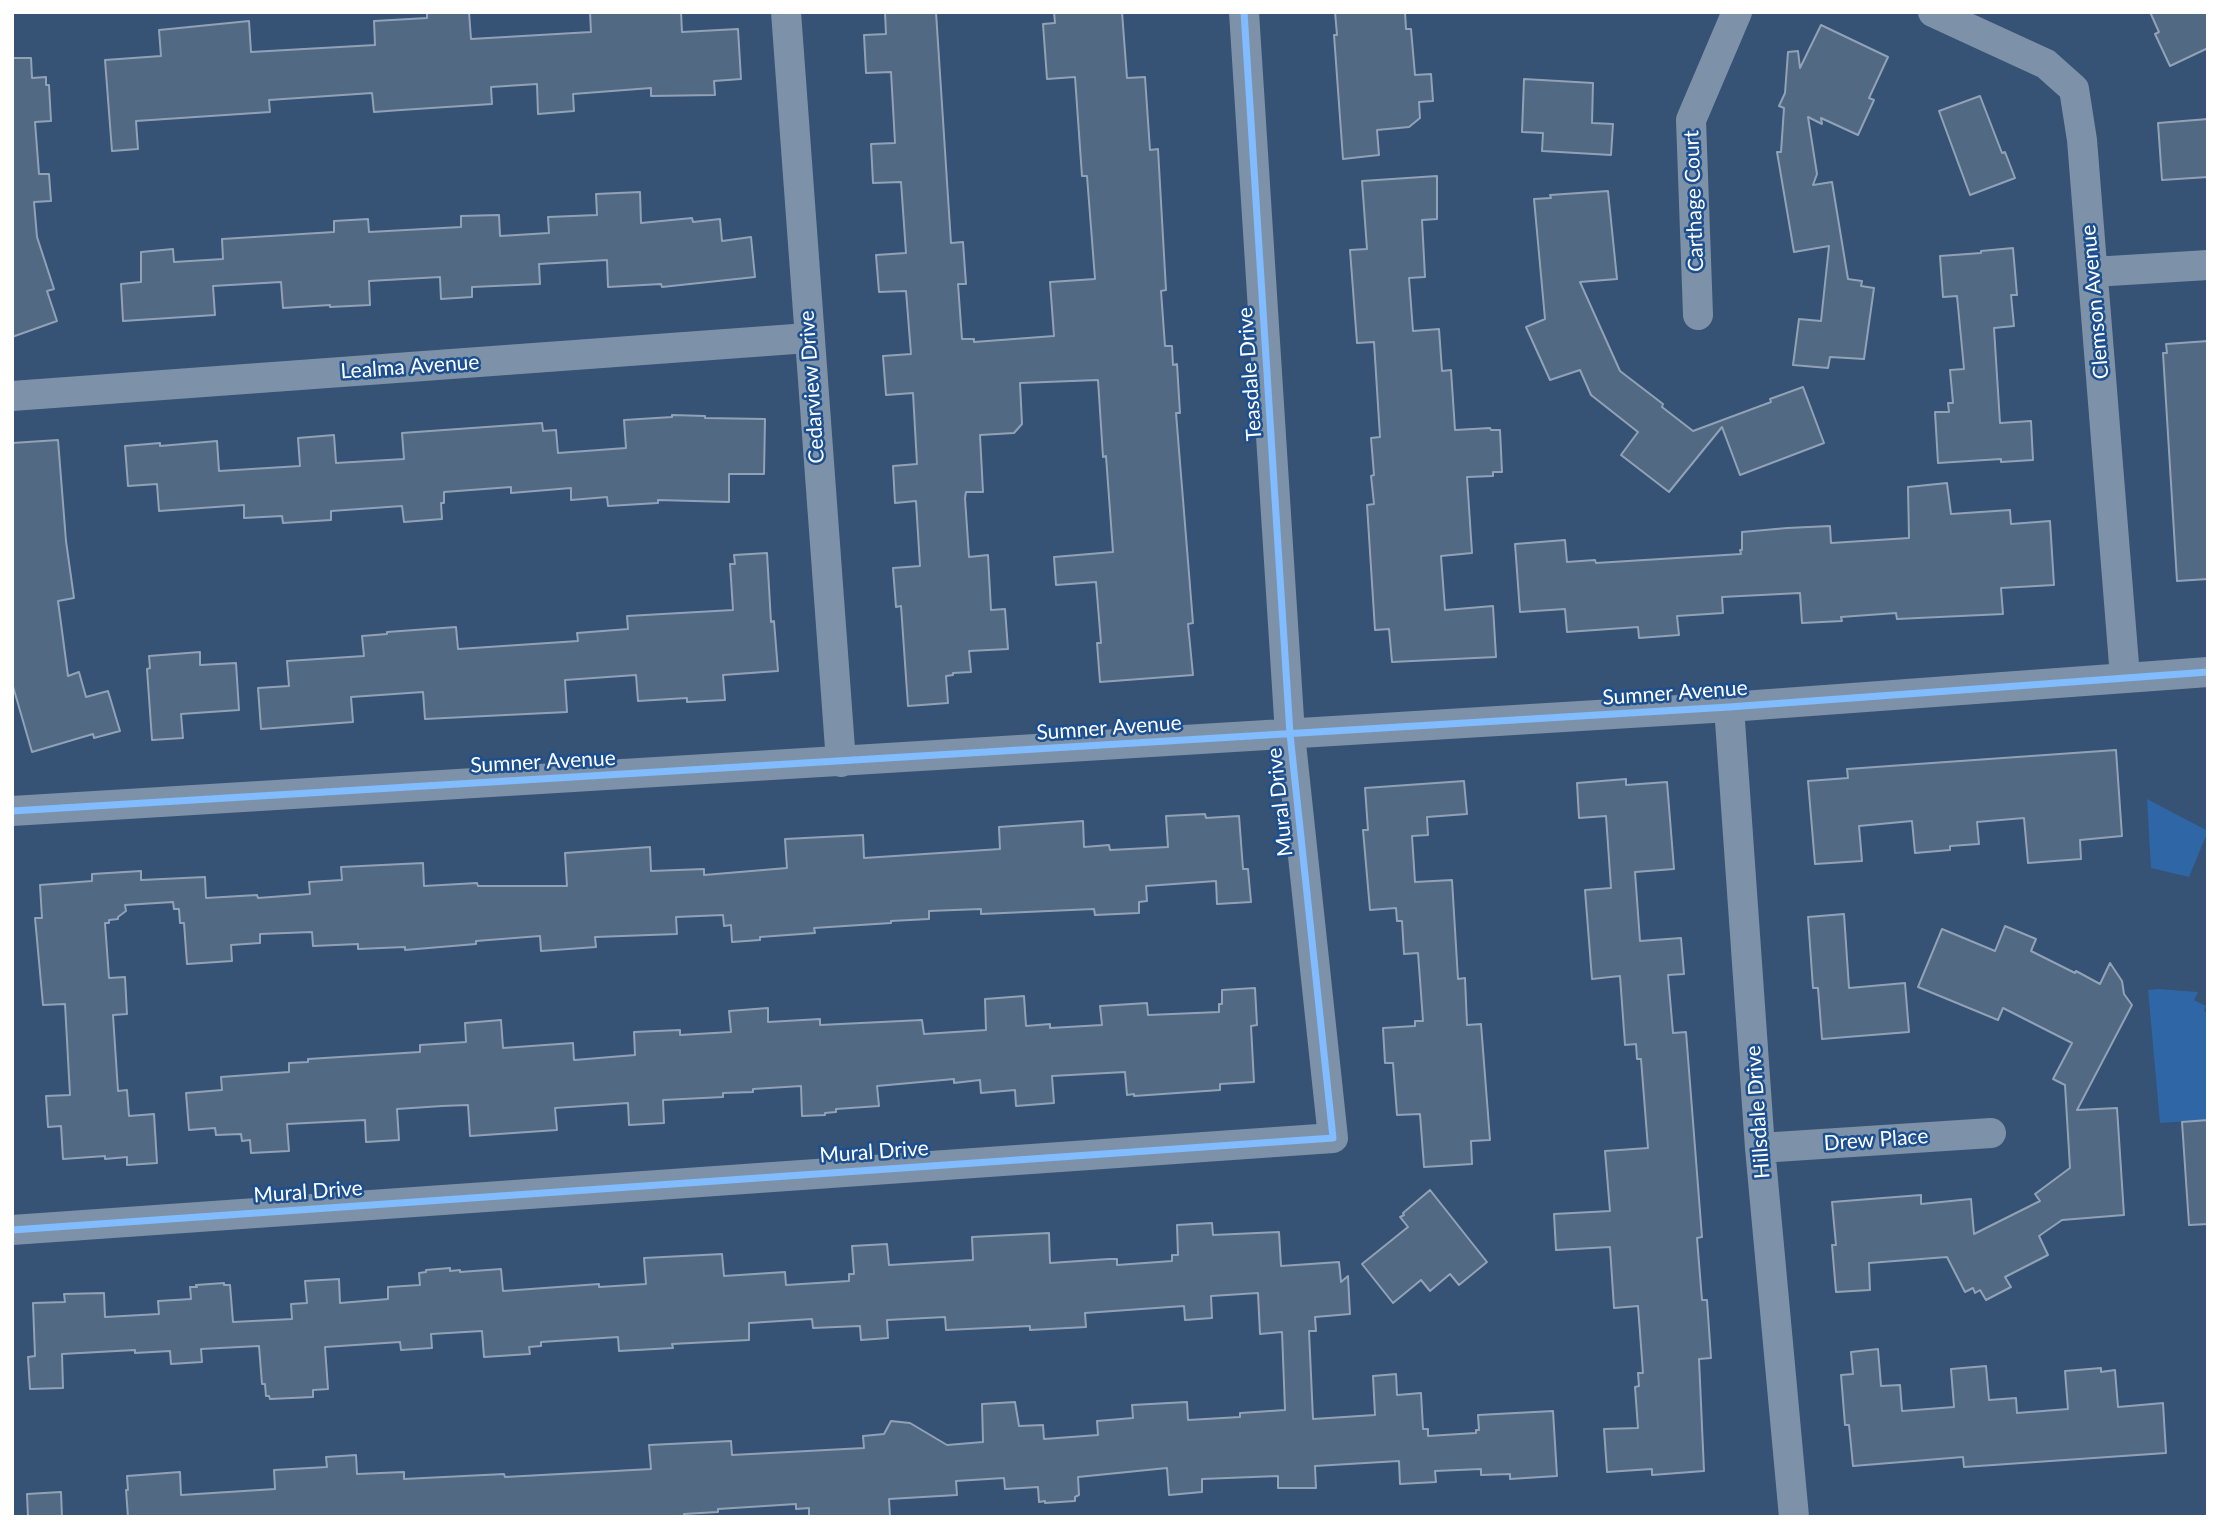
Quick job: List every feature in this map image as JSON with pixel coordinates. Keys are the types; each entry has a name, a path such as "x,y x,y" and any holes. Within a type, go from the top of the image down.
{"street":[{"name":"Cedarview Drive","path":"786,12 841,762"},
{"name":"Teasdale Drive","path":"1244,12 1290,734"},
{"name":"Carthage Court","path":"1698,315 1691,120 1737,12"},
{"name":"Clemson Avenue","path":"1933,12 2046,64 2074,89 2082,141 2125,677"},
{"path":"2093,272 2208,265"},
{"name":"Lealma Avenue","path":"12,396 808,338"},
{"name":"Sumner Avenue","path":"12,811 1729,707 2208,672"},
{"name":"Hillsdale Drive","path":"1729,707 1760,1148 1794,1517"},
{"name":"Mural Drive","path":"12,1230 1333,1138 1290,734"},
{"name":"Drew Place","path":"1760,1148 1991,1133"}],"shaded area":[{"path":"2147,799 2208,831 2189,877 2151,868"},
{"path":"2148,990 2198,992 2194,1000 2206,1006 2208,1120 2160,1123"}],"building":[{"path":"427,12 469,12 471,39 591,32 590,12 681,12 682,32 738,29 741,79 714,81 715,95 651,96 651,88 573,94 574,111 538,114 537,84 491,87 492,104 374,112 372,93 269,100 270,112 136,121 138,149 112,151 105,60 161,56 159,30 249,21 251,52 375,45 374,21 427,18"},
{"path":"885,12 936,12 951,243 963,242 966,284 958,284 962,339 974,339 974,342 1054,336 1050,282 1095,279 1087,176 1082,176 1075,77 1047,79 1043,24 1055,23 1054,12 1122,12 1127,78 1145,77 1150,150 1158,149 1166,290 1161,291 1165,346 1172,346 1173,365 1177,364 1180,413 1176,413 1193,623 1188,624 1193,675 1100,682 1097,643 1101,643 1096,582 1056,585 1054,557 1113,552 1098,380 1020,383 1022,424 1014,433 980,435 983,492 966,492 965,498 969,557 988,555 991,610 1005,609 1008,649 969,651 971,672 946,676 948,703 908,706 901,606 896,607 893,568 920,566 916,501 895,503 893,466 917,464 913,393 886,395 883,356 911,354 906,291 879,292 876,255 906,253 901,182 873,183 871,144 895,143 891,72 866,73 864,35 886,34"},
{"path":"1335,12 1405,12 1406,29 1411,29 1415,75 1431,74 1433,101 1419,102 1420,118 1409,127 1377,130 1379,155 1343,159 1334,35 1337,35"},
{"path":"2150,12 2208,12 2208,48 2170,66 2155,34 2159,32"},
{"path":"1821,25 1888,57 1869,98 1874,100 1858,135 1821,118 1822,124 1808,117 1817,174 1813,185 1832,182 1848,279 1862,281 1861,286 1874,288 1864,359 1830,357 1828,368 1793,365 1799,319 1821,321 1829,246 1794,252 1777,152 1781,152 1784,108 1779,106 1785,93 1788,52 1798,51 1800,68"},
{"path":"12,58 31,58 32,78 46,77 46,85 49,85 51,121 35,122 39,174 49,174 51,201 34,202 37,237 54,289 47,291 57,321 12,337"},
{"path":"1524,79 1593,83 1592,123 1613,124 1611,155 1542,151 1543,133 1522,132"},
{"path":"1980,96 2002,153 2005,152 2015,178 1970,195 1939,111"},
{"path":"2208,119 2208,177 2162,180 2158,123"},
{"path":"1437,176 1437,219 1422,220 1425,277 1409,278 1413,331 1439,329 1442,371 1451,370 1455,430 1500,430 1502,472 1493,472 1493,476 1467,477 1472,553 1441,556 1445,610 1493,606 1496,657 1392,662 1389,629 1375,630 1367,505 1374,504 1371,438 1380,437 1374,342 1357,343 1350,250 1367,249 1362,181"},
{"path":"1608,191 1617,279 1580,282 1620,371 1693,431 1803,387 1824,443 1740,475 1722,427 1669,492 1621,455 1638,432 1591,395 1580,370 1550,380 1526,327 1545,319 1534,199 1551,198 1550,195"},
{"path":"640,192 641,223 692,218 693,222 720,219 722,241 751,237 755,277 662,287 661,284 608,287 607,260 539,264 540,284 472,287 472,297 441,299 440,277 369,281 370,305 283,308 281,282 213,286 215,315 123,321 121,284 141,282 141,252 173,249 174,262 223,259 222,239 334,232 334,221 368,219 369,232 461,227 461,216 499,215 500,236 549,233 548,217 597,215 596,194"},
{"path":"2013,248 2017,295 2011,295 2014,326 1994,328 2000,423 2031,421 2033,460 1938,463 1935,412 1949,412 1948,403 1953,403 1950,370 1964,369 1957,296 1943,297 1940,256"},
{"path":"2208,341 2208,579 2177,581 2163,353 2167,353 2166,344"},
{"path":"672,415 765,419 764,474 729,474 729,502 658,500 658,503 608,506 607,497 571,500 571,488 511,493 511,487 444,492 444,503 441,503 442,519 404,522 402,506 331,511 331,520 283,523 282,516 244,518 244,505 159,511 157,484 128,486 125,446 217,441 219,471 300,466 298,438 334,435 336,463 404,459 402,433 542,423 543,431 556,430 558,453 626,448 624,420"},
{"path":"58,440 66,541 74,598 58,601 68,676 79,672 86,697 108,691 120,731 94,738 93,734 32,752 12,683 12,443"},
{"path":"1947,483 1951,514 2010,510 2011,524 2050,521 2054,585 2001,588 2003,614 1897,619 1896,613 1841,617 1842,621 1802,623 1800,593 1722,597 1723,613 1677,616 1679,635 1639,638 1638,627 1567,632 1565,609 1520,612 1515,544 1565,540 1567,562 1595,560 1596,563 1741,554 1742,532 1787,528 1830,526 1831,543 1909,538 1908,487"},
{"path":"767,553 771,622 774,621 778,671 723,675 725,700 687,702 687,698 638,701 636,675 565,680 567,712 425,719 423,692 351,697 353,722 261,729 258,688 289,686 287,661 364,656 362,636 387,632 456,627 458,649 578,641 577,633 628,629 627,616 733,610 730,564 735,564 734,555"},
{"path":"200,652 200,665 236,663 239,710 181,714 183,738 152,740 147,669 150,668 149,656"},
{"path":"2116,750 2122,836 2080,840 2081,859 2028,863 2024,818 1977,822 1979,844 1915,853 1912,821 1859,826 1862,861 1815,864 1808,781 1848,778 1847,769"},
{"path":"1626,779 1626,785 1667,782 1674,869 1635,872 1640,941 1681,938 1684,974 1668,975 1673,1033 1686,1032 1702,1237 1697,1238 1702,1300 1707,1300 1711,1358 1699,1359 1704,1471 1652,1475 1652,1469 1607,1472 1604,1429 1638,1428 1635,1387 1639,1386 1638,1373 1643,1373 1638,1306 1614,1308 1610,1247 1556,1250 1554,1214 1610,1211 1605,1151 1648,1148 1641,1059 1637,1059 1636,1044 1625,1045 1620,976 1592,979 1585,890 1611,888 1606,816 1579,818 1577,783"},
{"path":"1464,781 1467,814 1427,817 1428,835 1412,836 1415,882 1452,880 1458,979 1465,978 1467,1025 1481,1024 1490,1140 1471,1141 1472,1164 1424,1167 1420,1114 1397,1115 1393,1063 1385,1063 1383,1028 1415,1026 1415,1021 1423,1021 1418,953 1404,954 1402,921 1397,921 1396,908 1370,910 1363,830 1368,830 1365,788"},
{"path":"1205,814 1206,818 1239,816 1243,869 1248,869 1251,902 1217,904 1216,881 1146,886 1147,901 1139,902 1139,913 1095,915 1094,909 981,914 981,909 929,911 929,919 814,928 815,933 732,942 731,925 724,926 723,915 676,917 677,934 595,937 596,947 541,951 540,936 405,950 405,947 358,949 358,944 313,946 312,932 260,934 260,943 231,945 232,961 187,964 184,923 180,923 179,909 174,909 173,902 125,905 126,911 118,919 105,923 109,978 125,977 127,1014 113,1015 118,1091 127,1090 129,1116 154,1114 157,1163 127,1165 127,1157 105,1159 105,1156 63,1159 61,1126 48,1127 46,1096 70,1095 65,1004 43,1005 35,918 42,918 40,885 92,881 92,874 141,871 141,880 205,877 206,898 257,895 258,898 310,894 309,882 342,880 341,867 423,863 424,886 477,883 478,886 567,886 565,853 650,847 651,871 704,869 704,875 787,868 785,839 863,835 864,858 1000,849 999,827 1083,821 1084,847 1109,845 1110,850 1168,847 1166,816"},
{"path":"1844,914 1849,988 1905,983 1909,1032 1822,1039 1818,988 1813,988 1808,917"},
{"path":"2005,926 2036,939 2031,951 2100,984 2110,963 2122,981 2124,994 2132,1005 2077,1110 2117,1108 2124,1215 2062,1220 2039,1236 2048,1255 2005,1277 2011,1287 1986,1300 1980,1290 1975,1293 1973,1288 1965,1292 1947,1257 1869,1263 1870,1290 1836,1292 1832,1202 1921,1195 1921,1204 1971,1199 1974,1234 2040,1201 2035,1194 2070,1168 2065,1085 2053,1079 2072,1043 2003,1008 1998,1020 1918,987 1942,929 1995,951"},
{"path":"1255,988 1257,1025 1251,1026 1254,1082 1220,1084 1220,1090 1134,1096 1127,1095 1125,1072 1052,1076 1054,1103 1016,1106 1015,1090 981,1093 980,1080 954,1083 954,1079 877,1086 879,1106 836,1109 836,1112 825,1115 802,1116 801,1086 723,1093 723,1097 663,1100 664,1123 629,1125 628,1103 555,1108 557,1130 470,1136 468,1105 442,1106 397,1109 399,1140 366,1142 365,1120 287,1124 289,1151 251,1153 250,1140 242,1141 241,1134 216,1135 215,1128 189,1130 186,1093 222,1090 221,1077 289,1072 289,1063 308,1062 308,1059 420,1052 420,1045 466,1042 465,1023 501,1020 503,1048 573,1043 574,1060 635,1055 634,1032 680,1030 680,1035 731,1032 729,1011 768,1008 768,1022 820,1019 820,1025 922,1020 924,1034 986,1030 985,999 1024,996 1026,1026 1050,1024 1050,1028 1102,1025 1100,1006 1147,1003 1148,1015 1219,1012 1222,990"},
{"path":"2208,1120 2208,1224 2189,1225 2182,1122"},
{"path":"1430,1190 1487,1262 1459,1285 1450,1274 1430,1291 1421,1280 1393,1303 1362,1264 1408,1227 1400,1217"},
{"path":"1212,1223 1213,1235 1279,1232 1281,1266 1339,1262 1341,1282 1348,1276 1350,1314 1315,1317 1316,1331 1309,1331 1313,1419 1375,1415 1373,1376 1396,1374 1397,1395 1421,1393 1423,1429 1428,1429 1428,1436 1476,1433 1476,1430 1479,1430 1478,1415 1553,1411 1557,1476 1510,1479 1510,1474 1481,1475 1481,1469 1435,1471 1436,1482 1400,1484 1399,1461 1315,1466 1316,1488 1278,1488 1278,1476 1202,1479 1202,1492 1169,1495 1167,1468 1078,1477 1079,1495 1075,1497 1075,1501 1045,1503 1039,1502 1038,1487 1005,1489 1004,1478 956,1481 957,1495 889,1499 890,1517 809,1517 809,1508 796,1509 796,1504 718,1509 718,1512 684,1514 684,1517 128,1517 127,1476 180,1472 181,1495 275,1489 274,1470 327,1467 326,1457 356,1455 357,1474 404,1472 404,1479 504,1474 505,1477 651,1469 649,1445 731,1441 732,1455 864,1448 863,1436 884,1434 891,1421 910,1423 947,1445 983,1442 982,1404 1015,1402 1019,1426 1043,1425 1044,1439 1098,1435 1097,1421 1133,1418 1132,1405 1187,1402 1188,1420 1240,1417 1240,1413 1285,1410 1282,1332 1260,1334 1258,1293 1211,1296 1212,1318 1185,1320 1184,1306 1085,1313 1086,1327 1030,1330 1030,1326 946,1330 945,1317 887,1320 888,1338 861,1340 860,1326 813,1328 812,1319 749,1323 749,1340 672,1344 673,1348 619,1351 618,1337 541,1342 541,1346 529,1347 530,1354 484,1357 482,1331 431,1334 432,1348 401,1350 400,1342 325,1347 328,1389 313,1390 313,1397 270,1399 266,1396 265,1384 262,1384 259,1346 201,1349 202,1362 171,1364 170,1351 62,1354 63,1388 30,1389 28,1357 35,1356 33,1303 65,1302 64,1294 104,1293 105,1317 159,1314 158,1301 191,1299 190,1287 224,1283 230,1285 233,1322 292,1319 291,1304 307,1303 305,1281 339,1279 340,1303 388,1299 388,1287 420,1285 419,1273 450,1268 450,1271 460,1272 501,1269 503,1291 599,1284 599,1287 646,1284 644,1258 722,1254 724,1276 785,1272 786,1285 849,1281 849,1274 854,1274 852,1246 887,1244 889,1265 973,1260 972,1237 1049,1233 1050,1263 1117,1259 1117,1265 1172,1261 1172,1255 1178,1255 1177,1225"},
{"path":"1878,1349 1881,1386 1900,1385 1902,1411 1954,1407 1951,1369 1986,1366 1989,1400 2016,1398 2017,1413 2068,1409 2065,1371 2101,1368 2101,1372 2115,1370 2118,1407 2163,1403 2166,1453 1964,1467 1963,1457 1853,1466 1849,1425 1845,1425 1841,1375 1853,1374 1851,1352"},
{"path":"61,1492 62,1517 28,1517 27,1494"}],"cycle path":[{"path":"12,1230 1333,1138 1290,734 1244,12"},
{"path":"12,811 1729,707 2208,672"}]}
